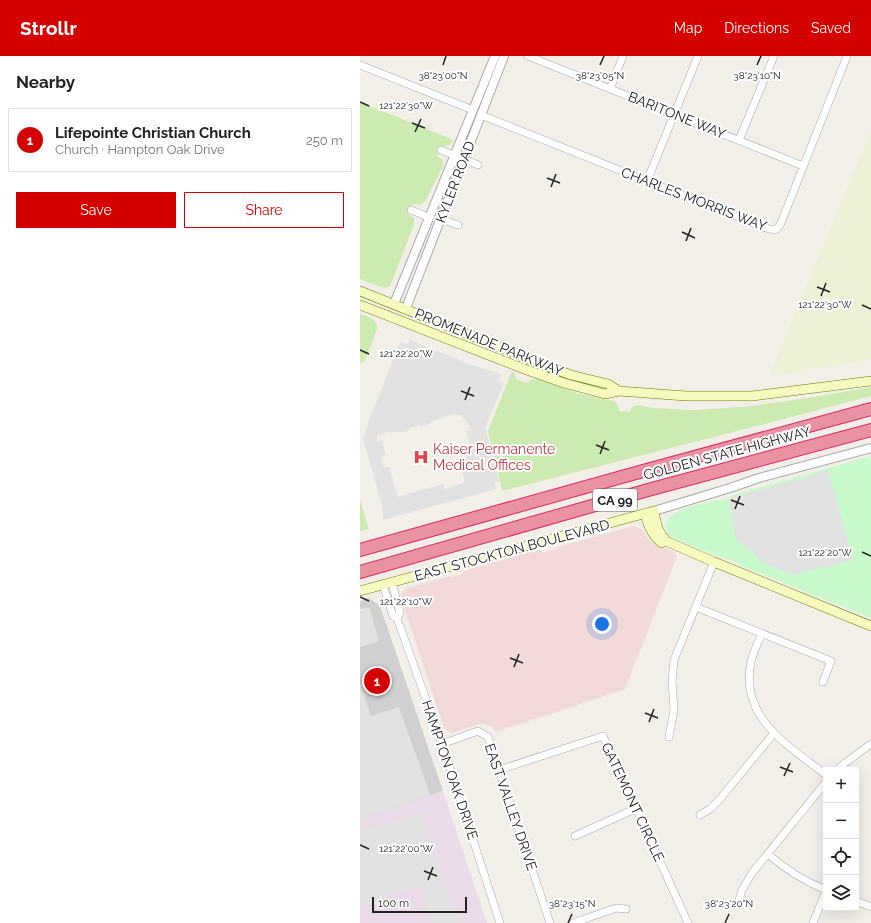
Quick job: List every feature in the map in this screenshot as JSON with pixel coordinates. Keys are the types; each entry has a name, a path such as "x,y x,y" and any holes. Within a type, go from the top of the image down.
{"highway":[{"name":"GOLDEN STATE HIGHWAY","path":"360,550 650,468 871,409"},
{"name":"GOLDEN STATE HIGHWAY","path":"360,572 648,490 871,430"}],"main road":[{"name":"PROMENADE PARKWAY","path":"360,290 528,358 571,374 608,384 619,391"},
{"name":"PROMENADE PARKWAY","path":"360,305 527,370 605,394 619,391 686,396 752,396 871,381"},
{"path":"484,354 489,351 520,361 524,361 528,358"},
{"path":"527,370 531,367 566,377 571,374"},
{"path":"654,511 662,537 674,545 871,626"},
{"name":"EAST STOCKTON BOULEVARD","path":"360,591 546,539 654,511"},
{"path":"645,514 649,528 664,545 694,557 714,562"}],"street":[{"name":"KYLER ROAD","path":"394,304 428,217 455,156 495,56"},
{"path":"482,113 483,98 500,56"},
{"name":"KYLER ROAD","path":"406,308 504,56"},
{"name":"BARITONE WAY","path":"528,56 546,59 610,89 803,166"},
{"path":"610,89 623,56"},
{"path":"647,181 698,56"},
{"path":"739,140 774,56"},
{"name":"CHARLES MORRIS WAY","path":"482,113 647,181 773,230 777,229 781,223 847,56"},
{"path":"360,65 473,110"},
{"path":"441,150 478,165"},
{"path":"411,210 432,219 433,224 420,259 418,278"},
{"path":"441,219 458,225"},
{"name":"EAST STOCKTON BOULEVARD","path":"654,511 759,478 871,448"},
{"path":"669,737 674,710 672,680 673,667 677,653 714,562"},
{"name":"HAMPTON OAK DRIVE","path":"387,584 400,613 397,618 442,744 500,923"},
{"path":"696,607 831,662 823,682"},
{"path":"762,634 751,663 749,686 752,701 759,715 774,733 823,773"},
{"name":"EAST VALLEY DRIVE","path":"442,744 478,732 488,737 550,923"},
{"path":"700,816 720,799 774,733"},
{"name":"GATEMONT CIRCLE","path":"499,770 602,736 637,808 688,923"},
{"path":"840,767 871,744"},
{"path":"739,900 748,878 823,786"},
{"path":"575,836 637,808"},
{"path":"768,854 790,872 803,880 823,889"},
{"path":"813,923 823,898"},
{"path":"859,902 871,907"},
{"path":"573,923 616,908 626,909"}],"shaded area":[{"path":"410,340 469,364 501,374 499,380 504,382 485,428 499,481 495,483 496,489 383,520 382,505 363,439 400,342 408,345","holes":["455,414 461,416 467,421 471,430 466,431 471,448 465,450 467,458 459,460 464,480 463,483 445,489 443,484 398,497 389,467 384,468 381,456 386,455 382,440 377,442 377,436 388,432 402,432 410,430 410,428 420,425 421,427 443,417"]},
{"path":"828,470 853,560 792,575 761,562 758,557 736,540 729,501 730,498 815,475 819,472"},
{"path":"633,526 641,529 650,541 675,552 677,557 625,689 495,732 492,727 484,724 479,724 453,733 447,731 444,728 401,599 403,591 406,588 462,574 464,571 522,554 540,550 543,552 555,549 557,547"},
{"path":"369,598 380,606 443,791 360,819 360,601"},
{"path":"369,607 379,641 360,647 360,609"},
{"path":"360,683 371,716 399,707 430,795 360,819"},
{"path":"443,791 487,923 360,923 360,819"},
{"path":"422,812 459,923 432,923 420,886 363,905 362,901 360,902 360,832"}],"green space":[{"path":"360,102 454,140 449,145 441,146 437,156 443,160 443,166 425,202 419,205 413,204 408,214 414,218 414,225 390,286 384,288 360,279"},
{"path":"871,130 871,360 769,376"},
{"path":"360,314 374,320 377,325 377,329 365,361 360,363"},
{"path":"512,371 515,374 516,379 526,383 533,379 537,379 580,394 614,401 620,411 629,412 633,406 637,405 654,408 693,410 744,407 871,387 871,396 502,491 488,431"},
{"path":"871,456 871,618 676,539 667,531 667,521 672,516 686,508 717,500 720,501 728,499 730,496"},
{"path":"360,500 369,529 360,531"}],"place":[{"name":"Kaiser Permanente Medical Offices","path":"421,457"},
{"name":"Lifepointe Christian Church","path":"377,681"}]}
